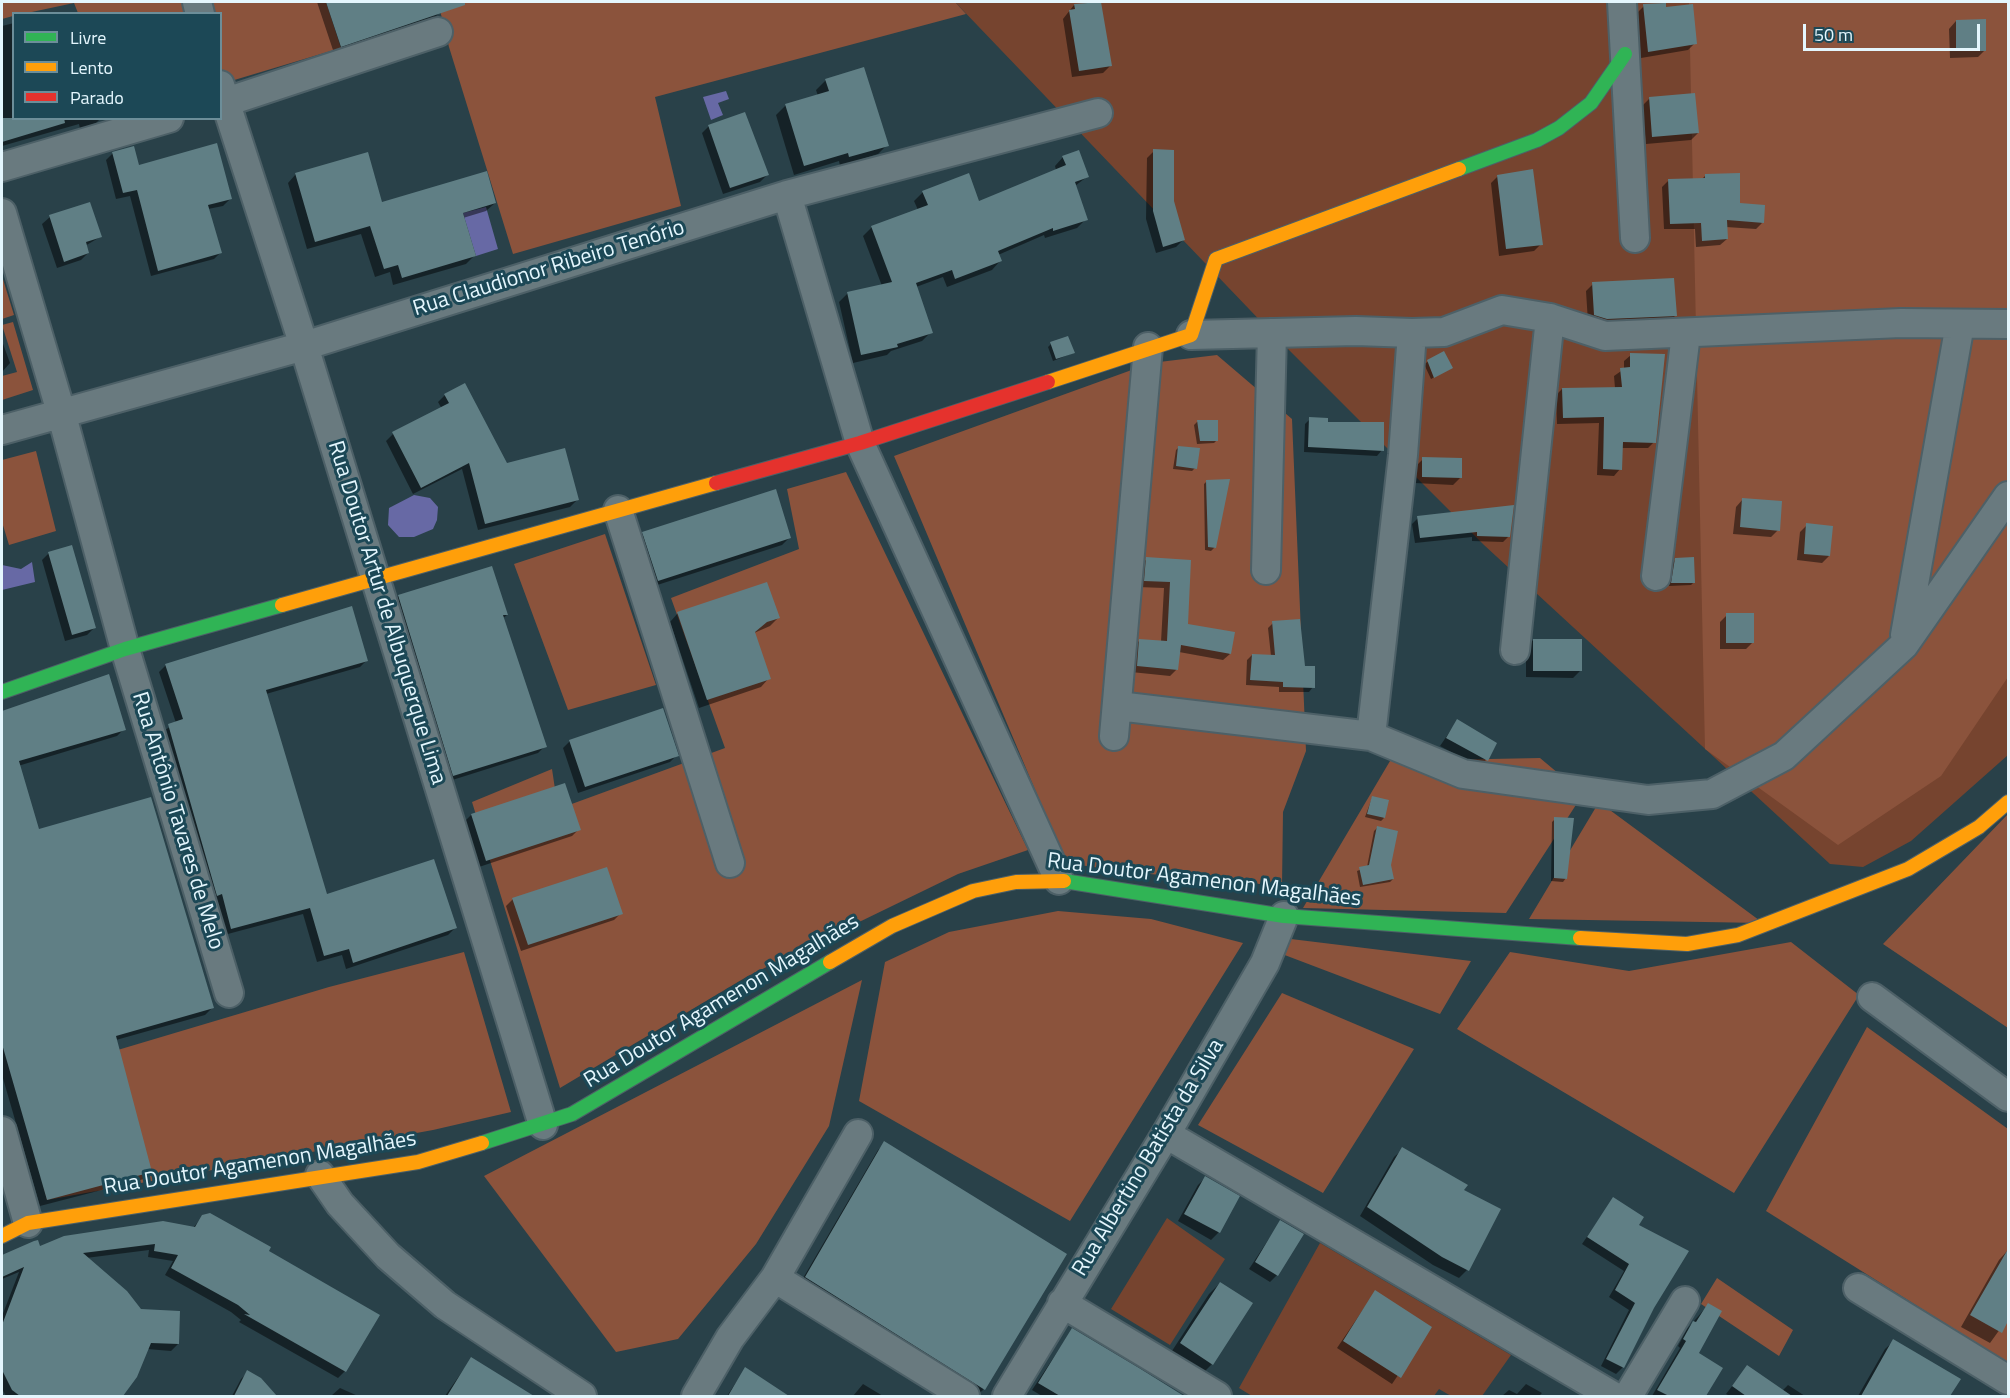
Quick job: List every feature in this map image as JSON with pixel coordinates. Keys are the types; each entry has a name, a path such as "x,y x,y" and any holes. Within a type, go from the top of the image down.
{"street":[{"path":"1622,2 1635,238"},
{"path":"222,97 438,32"},
{"path":"1191,335 1216,259 1537,140 1559,129 1591,104 1625,54"},
{"name":"Rua Doutor Artur de Albuquerque Lima","path":"222,97 304,346 543,1125"},
{"name":"Rua Claudionor Ribeiro Tenório","path":"2,430 304,346 787,195 1098,112"},
{"path":"2,167 162,120"},
{"path":"787,195 860,443 1059,880"},
{"name":"Rua Antônio Tavares de Melo","path":"2,213 61,412 125,650 229,993"},
{"path":"2,692 125,650 860,443 965,410 1148,347 1191,335 1356,330 1444,332 1502,309 1550,318 1605,336 1901,323 2008,324"},
{"path":"1515,650 1550,318"},
{"path":"1904,645 1960,324"},
{"path":"1266,570 1272,333"},
{"path":"1371,736 1403,455 1412,333"},
{"path":"1656,576 1686,334"},
{"path":"1114,736 1148,347"},
{"path":"1118,706 1371,736 1463,774 1648,800 1712,794 1784,756 1904,645 2008,496"},
{"path":"618,510 730,863"},
{"name":"Rua Doutor Agamenon Magalhães","path":"2,1236 28,1223 320,1175 418,1162 543,1125 572,1114 615,1091 689,1044 892,926 973,891 1016,882 1059,880 1284,916 1628,942 1688,944 1738,935 1908,869 1979,827 2008,802"},
{"name":"Rua Albertino Batista da Silva","path":"1007,1396 1166,1134 1265,963 1284,916"},
{"path":"1872,998 2008,1097"},
{"path":"2,1131 28,1223"},
{"path":"696,1396 730,1338 775,1278 858,1134"},
{"path":"1166,1134 1612,1396"},
{"path":"320,1175 340,1203 388,1256 445,1305 582,1396"},
{"path":"775,1278 965,1396"},
{"path":"1858,1288 2008,1380"},
{"path":"1628,1396 1685,1301"},
{"path":"1062,1303 1217,1396"}],"shaded area":[{"path":"2,2 326,2 341,48 222,84 222,12 78,12 74,3 32,12 12,12 12,16 2,19"},
{"path":"438,2 955,2 966,14 655,97 681,206 513,254 449,47"},
{"path":"955,2 2008,2 2008,755 1911,841 1863,867 1830,864 1484,545 1272,333"},
{"path":"1689,2 2008,2 2008,677 1941,776 1838,845 1705,749"},
{"path":"2,276 14,315 2,319"},
{"path":"13,322 33,390 2,400 2,376 17,372 2,325"},
{"path":"1217,355 1292,419 1306,751 1283,812 1282,886 1128,872 1066,863 894,456 1151,363"},
{"path":"36,451 56,531 9,545 2,522 2,460"},
{"path":"846,472 1028,850 958,874 748,976 560,1088 472,802 552,769 558,809 725,748 671,598 799,549 787,489"},
{"path":"605,534 656,685 568,710 514,564"},
{"path":"1540,758 1583,794 1506,913 1303,908 1390,761"},
{"path":"1599,802 1763,923 1529,919"},
{"path":"2008,814 2008,1028 1883,944"},
{"path":"1058,911 1151,919 1243,943 1070,1221 859,1101 885,962 949,932"},
{"path":"1291,939 1471,961 1440,1014 1282,954"},
{"path":"1791,942 1859,995 1734,1193 1457,1029 1510,952 1629,971"},
{"path":"464,952 511,1112 433,1130 47,1200 17,1080 329,987"},
{"path":"862,980 829,1126 756,1244 678,1339 616,1352 484,1176"},
{"path":"1282,993 1414,1049 1323,1193 1198,1125"},
{"path":"1867,1027 2008,1129 2008,1363 1766,1211"},
{"path":"1167,1218 1225,1259 1170,1345 1111,1309"},
{"path":"1320,1243 1511,1355 1482,1396 1451,1396 1439,1389 1434,1396 1252,1396 1239,1388"},
{"path":"1717,1278 1793,1330 1779,1356 1701,1304"}],"water":[{"path":"726,91 729,99 718,103 723,115 711,120 703,97"},
{"path":"486,207 498,249 476,256 463,213"},
{"path":"414,495 430,498 438,507 437,520 433,529 414,537 399,537 388,525 389,508"},
{"path":"32,562 35,582 2,590 2,565 21,569"}],"building":[{"path":"326,2 465,2 465,5 341,47"},
{"path":"1101,2 1112,66 1079,71 1069,10 1075,9 1074,4"},
{"path":"1666,3 1666,7 1693,4 1697,44 1648,52 1643,4"},
{"path":"1986,19 1986,51 1956,51 1956,20"},
{"path":"864,67 889,146 849,157 848,153 804,166 785,104 829,91 825,79"},
{"path":"1695,93 1699,133 1652,137 1649,97"},
{"path":"745,112 769,175 730,188 708,125"},
{"path":"2,118 64,120 65,123 2,142"},
{"path":"217,143 232,199 208,205 222,253 158,271 137,190 123,193 112,152 134,146 139,165"},
{"path":"1153,149 1174,150 1174,201 1185,240 1163,247 1153,211"},
{"path":"1079,150 1089,177 1075,182 1088,220 1053,231 1053,228 998,251 1002,261 955,279 952,270 916,283 933,333 897,344 898,347 861,355 847,292 892,282 871,226 928,205 922,191 969,173 979,201 1066,165 1062,156"},
{"path":"368,152 382,202 487,171 496,203 463,213 476,256 402,278 398,265 384,269 370,226 315,242 295,173"},
{"path":"1533,169 1543,245 1506,249 1497,175"},
{"path":"1740,173 1740,203 1765,205 1764,223 1727,220 1728,239 1702,241 1701,223 1670,224 1668,179 1705,178 1705,174"},
{"path":"90,202 102,237 86,242 89,253 64,262 49,215"},
{"path":"1674,278 1677,316 1607,319 1594,315 1592,282"},
{"path":"1068,336 1075,353 1056,359 1050,342"},
{"path":"1444,351 1453,368 1434,378 1427,360"},
{"path":"1630,353 1665,354 1656,443 1623,442 1622,470 1603,469 1604,417 1563,418 1562,388 1622,387 1620,368 1630,367"},
{"path":"465,383 507,463 565,448 579,500 485,524 469,463 421,488 392,432 449,403 444,394"},
{"path":"1309,417 1328,418 1328,422 1384,422 1384,451 1308,447"},
{"path":"1197,420 1218,420 1218,441 1200,441"},
{"path":"1178,446 1200,448 1197,469 1176,466"},
{"path":"1422,457 1462,458 1462,478 1422,477"},
{"path":"1230,479 1216,548 1208,547 1206,480"},
{"path":"776,489 791,538 658,581 642,532"},
{"path":"1742,498 1782,501 1780,531 1740,527"},
{"path":"1514,505 1510,537 1477,536 1477,532 1420,538 1417,516"},
{"path":"1806,523 1833,526 1830,556 1804,554"},
{"path":"72,545 96,628 72,635 48,552"},
{"path":"1146,557 1191,560 1188,624 1235,632 1231,654 1181,645 1178,670 1137,666 1139,639 1167,641 1170,582 1144,581"},
{"path":"1694,557 1695,583 1671,583 1675,558"},
{"path":"492,566 508,615 503,615 547,747 453,776 398,595"},
{"path":"767,582 780,618 767,622 755,632 771,679 707,700 677,612"},
{"path":"352,606 368,661 266,690 327,894 434,859 457,928 353,963 349,949 324,956 310,908 231,929 222,894 217,896 168,724 183,719 165,664"},
{"path":"1726,613 1754,613 1754,643 1726,643"},
{"path":"1300,619 1305,666 1315,666 1315,688 1283,687 1283,682 1250,680 1252,654 1275,655 1272,621"},
{"path":"1533,639 1582,639 1582,671 1533,671"},
{"path":"109,674 126,730 19,761 39,829 151,797 214,1008 116,1036 152,1172 47,1200 2,1044 2,711"},
{"path":"663,708 679,756 585,787 569,740"},
{"path":"1457,719 1497,743 1488,761 1446,738"},
{"path":"565,783 581,830 486,861 471,814"},
{"path":"1372,796 1389,800 1385,818 1367,814"},
{"path":"1554,817 1574,818 1567,879 1554,878"},
{"path":"1377,826 1398,831 1391,865 1394,879 1363,885 1359,867 1369,865"},
{"path":"607,867 623,914 528,945 512,898"},
{"path":"884,1141 1067,1254 985,1390 805,1277"},
{"path":"1402,1147 1468,1185 1464,1190 1501,1209 1469,1271 1442,1257 1367,1207"},
{"path":"1205,1176 1240,1196 1220,1233 1184,1214"},
{"path":"1613,1197 1644,1217 1639,1225 1689,1251 1654,1308 1624,1368 1606,1359 1635,1303 1615,1290 1629,1264 1587,1237"},
{"path":"210,1213 271,1247 269,1251 380,1315 346,1372 244,1314 250,1315 238,1305 171,1268 178,1255 154,1251 155,1244 83,1253 127,1291 141,1309 180,1311 179,1344 151,1343 137,1377 123,1396 20,1396 12,1390 2,1370 2,1325 24,1267 2,1277 2,1255 38,1240 40,1246 64,1236 163,1221 195,1227 202,1215"},
{"path":"1280,1220 1304,1234 1278,1276 1255,1262"},
{"path":"2008,1249 2008,1321 2002,1333 1970,1315"},
{"path":"1220,1282 1253,1303 1213,1365 1180,1343"},
{"path":"1375,1290 1432,1327 1401,1378 1343,1341"},
{"path":"1708,1303 1722,1311 1699,1353 1723,1368 1706,1396 1669,1396 1657,1390 1686,1341 1683,1339 1693,1321 1696,1322"},
{"path":"1072,1328 1184,1396 1060,1396 1038,1383"},
{"path":"1893,1339 1961,1379 1950,1396 1861,1396"},
{"path":"471,1357 534,1396 447,1396"},
{"path":"1747,1365 1792,1396 1746,1396 1732,1386"},
{"path":"745,1367 789,1396 728,1396"},
{"path":"247,1370 261,1378 277,1396 234,1396"}],"traffic: fast":[{"path":"1459,169 1537,140 1559,128 1591,103 1625,54"},
{"path":"2,692 125,649 282,605"},
{"path":"1064,881 1284,916 1580,938"},
{"path":"482,1143 572,1114 830,962"}],"traffic: slow":[{"path":"1048,382 1191,335 1216,259 1459,169"},
{"path":"282,605 716,483"},
{"path":"1580,938 1687,944 1738,935 1908,869 1979,827 2008,802"},
{"path":"830,962 892,926 973,891 1016,882 1064,881"},
{"path":"2,1236 28,1223 418,1162 482,1143"}],"traffic: jam":[{"path":"716,483 860,443 1048,382"}]}
